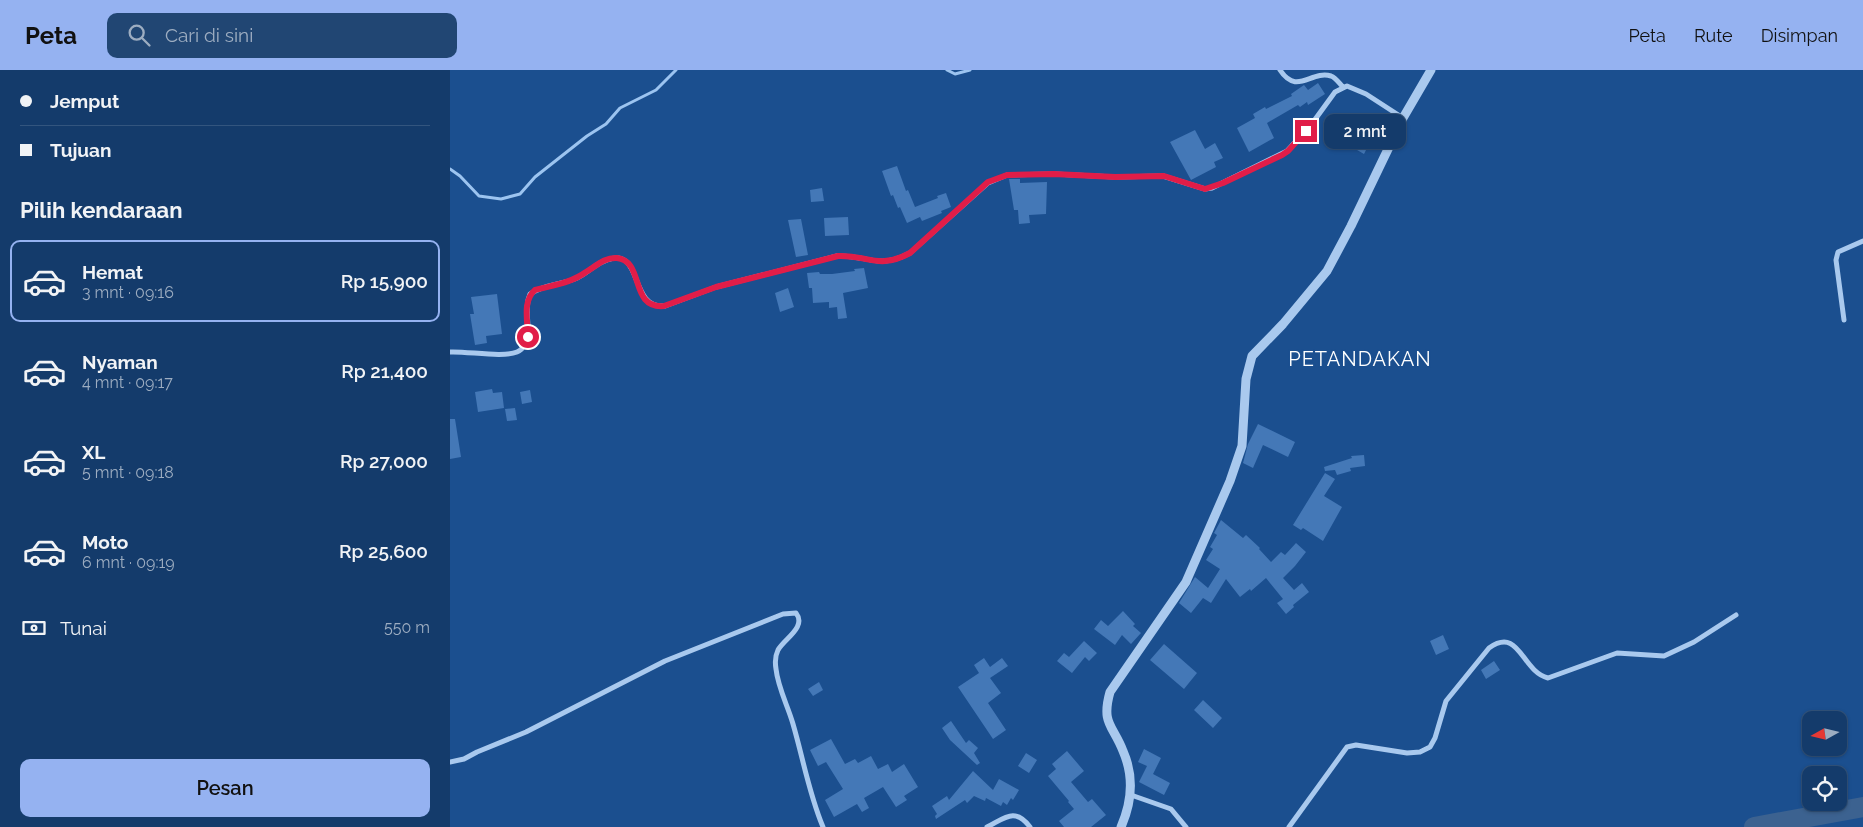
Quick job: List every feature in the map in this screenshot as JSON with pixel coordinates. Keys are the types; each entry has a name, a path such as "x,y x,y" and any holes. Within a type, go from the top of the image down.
{"street":[{"path":"1280,70 1284,76 1295,81 1322,72 1334,77 1343,87"},
{"path":"1121,827 1131,795 1130,771 1123,750 1112,732 1107,718 1106,706 1110,692 1186,582 1230,481 1242,446 1246,379 1252,356 1283,324 1327,271 1352,226 1403,118 1431,70"},
{"path":"450,352 465,351 497,354 517,352 524,347 528,337 527,306 530,294 535,290 577,278 607,260 621,259 628,264 634,272 645,300 656,307 664,306 716,287 838,256 849,256 878,262 897,260 910,253 988,182 1007,175 1164,176 1205,189 1212,188 1288,151 1311,125 1335,92 1343,87 1351,86 1356,88 1403,118"},
{"path":"1844,320 1836,260 1838,252 1863,241"},
{"path":"450,762 464,759 526,732 666,661 791,612 796,613 800,621 798,627 778,651 776,668 778,682 792,722 808,783 823,827"},
{"path":"1289,827 1347,747 1356,745 1407,753 1420,752 1430,747 1435,738 1446,701 1489,648 1497,642 1504,640 1513,644 1527,664 1536,672 1548,678 1617,653 1664,656 1694,642 1736,615"},
{"path":"1131,795 1170,808 1186,827"},
{"path":"987,827 1013,815 1021,817 1030,827"}],"building":[{"path":"1318,83 1325,94 1308,105 1307,102 1300,107 1298,105 1267,123 1274,138 1249,152 1237,128 1255,118 1253,114 1292,96 1291,94 1304,85 1308,90"},
{"path":"1372,114 1382,123 1366,140 1370,142 1364,154 1345,143 1352,131 1355,133"},
{"path":"1195,130 1205,149 1215,143 1223,158 1214,162 1216,167 1191,180 1170,142"},
{"path":"897,166 906,191 908,190 915,207 946,193 951,207 922,221 920,217 907,223 893,195 891,196 882,171"},
{"path":"1009,179 1020,179 1020,183 1047,182 1046,214 1029,215 1030,223 1019,224 1018,210 1014,210"},
{"path":"822,188 824,201 811,202 810,190"},
{"path":"848,217 849,235 825,236 824,218"},
{"path":"801,219 808,255 796,257 788,220"},
{"path":"864,268 868,288 843,293 847,318 838,319 837,307 829,308 829,302 813,303 812,288 809,288 807,273 832,274"},
{"path":"788,288 794,307 780,312 775,293"},
{"path":"497,294 502,334 486,336 487,343 475,345 470,314 474,314 471,297"},
{"path":"492,389 493,393 502,392 504,408 478,412 475,392"},
{"path":"530,390 532,402 522,404 520,392"},
{"path":"515,408 517,420 507,421 505,409"},
{"path":"450,419 455,419 461,457 450,459"},
{"path":"1258,424 1295,442 1288,457 1263,445 1253,468 1243,463 1248,444"},
{"path":"1364,455 1365,466 1350,468 1351,471 1337,475 1335,470 1325,471 1324,467 1352,458 1351,456"},
{"path":"1325,473 1335,479 1324,496 1342,507 1323,541 1303,528 1301,530 1293,525"},
{"path":"1221,520 1243,538 1246,535 1271,562 1281,552 1285,555 1296,543 1306,552 1283,578 1294,590 1302,583 1309,592 1293,605 1294,607 1286,614 1277,603 1283,599 1266,578 1251,591 1250,589 1240,597 1226,579 1211,603 1203,598 1191,613 1179,603 1195,577 1208,588 1220,569 1206,560 1213,549 1210,547 1217,535 1214,533"},
{"path":"1123,611 1135,624 1133,626 1141,633 1131,644 1122,635 1115,645 1094,629 1101,620 1108,626"},
{"path":"1443,635 1449,649 1436,655 1430,641"},
{"path":"1084,641 1097,653 1089,661 1085,657 1072,673 1057,661 1064,653 1069,657"},
{"path":"1164,644 1197,673 1184,689 1150,660"},
{"path":"984,658 990,667 1002,658 1008,666 990,678 1001,693 988,703 1006,730 993,739 958,687 979,673 974,665"},
{"path":"1494,661 1500,670 1486,679 1481,670"},
{"path":"819,682 823,690 813,696 808,689"},
{"path":"1203,700 1222,718 1213,728 1194,710"},
{"path":"951,721 966,743 969,740 978,748 974,753 980,763 977,765 950,740 942,728"},
{"path":"831,739 845,764 855,759 858,763 871,756 878,769 888,764 892,772 904,764 918,787 904,796 907,800 896,807 883,787 864,798 869,808 862,812 857,804 834,817 825,800 843,789 826,762 818,766 810,750"},
{"path":"1144,749 1161,758 1153,774 1170,783 1164,795 1139,782 1147,766 1138,762"},
{"path":"1067,751 1084,771 1071,782 1088,802 1092,799 1106,815 1091,827 1064,827 1059,821 1074,809 1048,776 1056,769 1052,764"},
{"path":"1026,753 1037,760 1029,773 1018,766"},
{"path":"973,771 993,790 999,779 1019,790 1013,800 1011,798 1007,805 1003,802 1001,806 986,798 985,801 974,796 967,803 965,800 936,819 935,816 937,814 932,806 947,796 949,800"}],"waterway":[{"path":"450,169 460,176 479,196 501,199 520,194 535,177 587,136 606,124 620,108 656,90 676,70"},
{"path":"947,70 955,74 970,70"},
{"path":"1754,827 1863,807"}],"district":[{"name":"PETANDAKAN","path":"1360,359"}],"route":[{"path":"528,337 527,306 530,294 535,290 577,278 607,260 621,259 628,264 634,272 645,300 656,307 664,306 716,287 838,256 849,256 878,262 897,260 910,253 988,182 1007,175 1164,176 1205,189 1212,188 1282,155 1306,131"}]}
